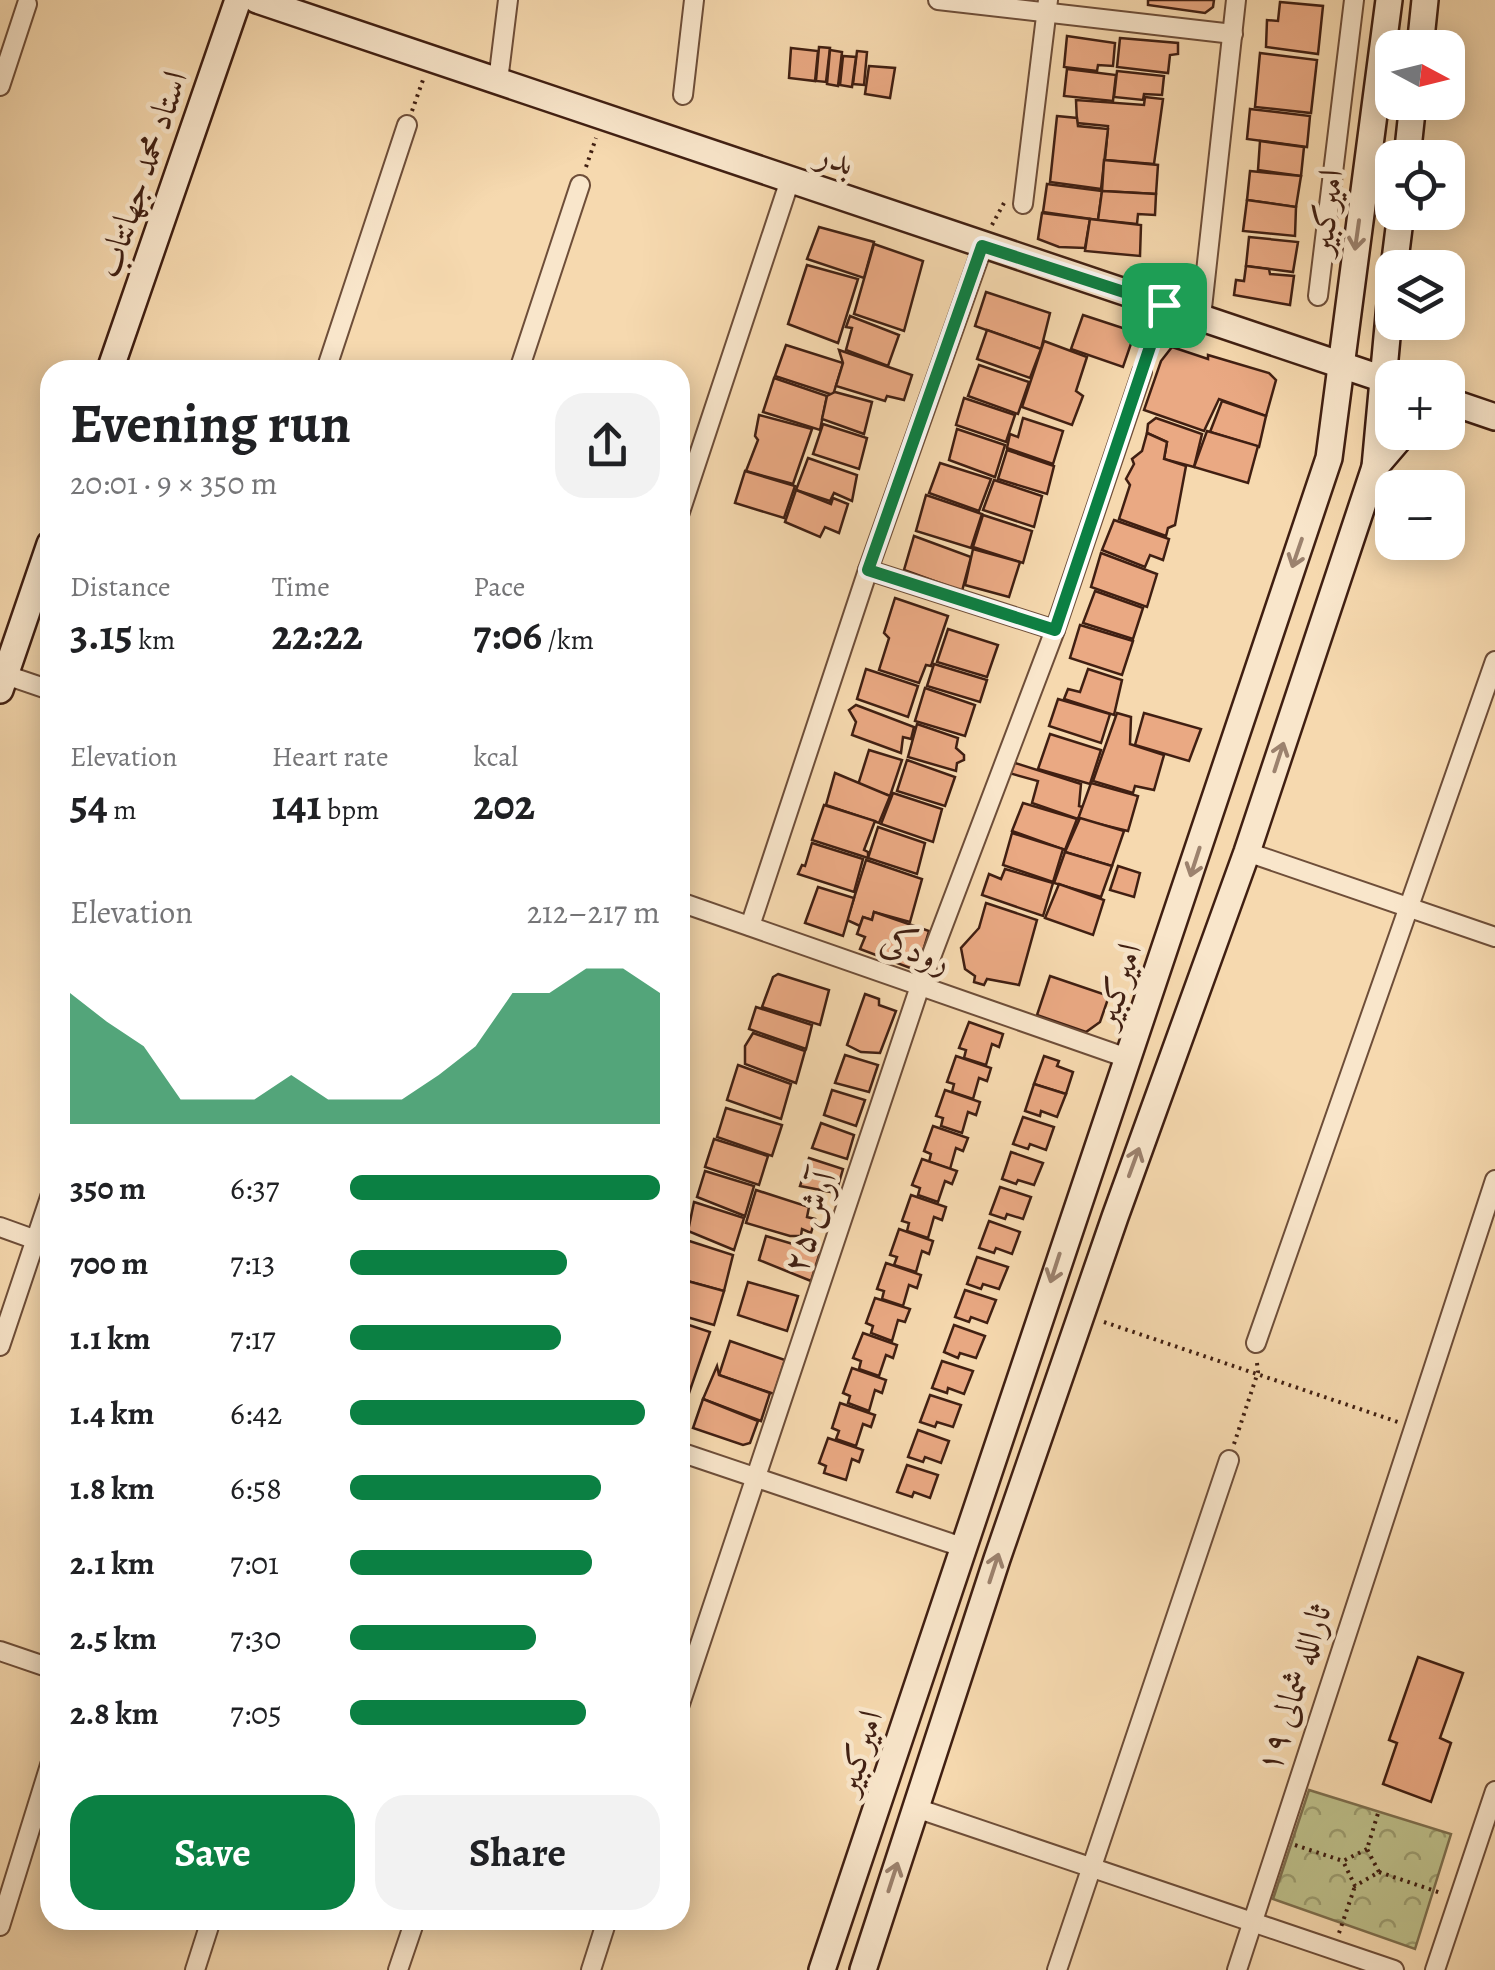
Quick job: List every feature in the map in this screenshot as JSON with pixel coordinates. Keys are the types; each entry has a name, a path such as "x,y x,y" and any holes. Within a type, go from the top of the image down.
{"street":[{"name":"استاد محمد جهانتاب","path":"113,360 238,0"},
{"name":"بدر","path":"256,0 1375,376"},
{"path":"498,81 508,0"},
{"path":"683,94 694,0"},
{"path":"938,0 1047,6 1233,34"},
{"path":"1200,317 1236,0"},
{"path":"1318,296 1354,0"},
{"name":"امیرکبیر","path":"822,1970 1329,458 1389,0"},
{"path":"1422,30 1425,0"},
{"path":"0,86 27,4"},
{"path":"1023,204 1047,6"},
{"path":"329,360 407,126"},
{"path":"690,482 790,180"},
{"path":"522,360 580,185"},
{"path":"750,926 868,570 982,246"},
{"name":"آرش ۲۵","path":"690,1675 920,986 1055,630 1142,372"},
{"path":"1465,408 1495,416"},
{"name":"امیرکبیر","path":"863,1970 996,1559 1114,1217 1247,852 1375,468 1377,450"},
{"path":"1375,468 1390,450"},
{"path":"868,570 1055,630"},
{"path":"40,572 2,679 40,688"},
{"path":"1256,1343 1495,660"},
{"path":"1247,852 1495,937"},
{"name":"رودکی","path":"690,905 1130,1059"},
{"name":"ثارالله شمالی ۱۹","path":"1236,1970 1495,1180"},
{"path":"1077,1203 1114,1217"},
{"path":"0,1227 40,1242"},
{"path":"0,1346 40,1250"},
{"path":"690,1455 962,1547"},
{"path":"1057,1970 1228,1460"},
{"path":"0,1652 40,1665"},
{"path":"1435,1970 1495,1791"},
{"path":"0,1926 40,1798"},
{"path":"916,1808 1394,1970"},
{"path":"195,1970 207,1930"},
{"path":"398,1970 412,1930"},
{"path":"591,1970 604,1930"}],"path":[{"path":"407,126 430,58"},
{"path":"580,185 603,116"},
{"path":"982,246 1002,203 1023,204"},
{"path":"1142,372 1164,305"},
{"path":"1082,1315 1412,1427"},
{"path":"1228,1460 1258,1372 1256,1343"},
{"path":"1379,1810 1367,1849 1379,1872 1459,1899"},
{"path":"1278,1840 1343,1861 1367,1849"},
{"path":"1343,1861 1355,1886"},
{"path":"1333,1949 1355,1886 1379,1872"}],"green space":[{"path":"1309,1790 1451,1834 1415,1949 1273,1899"}],"building":[{"path":"1148,0 1214,0 1213,7 1205,13 1148,5"},
{"path":"1280,2 1323,6 1318,54 1266,47 1267,20 1278,21"},
{"path":"1067,36 1115,43 1113,66 1098,65 1097,71 1064,67"},
{"path":"1120,38 1178,43 1178,54 1170,55 1168,73 1117,67"},
{"path":"819,47 830,48 826,82 816,81"},
{"path":"791,48 818,51 815,81 789,78"},
{"path":"830,50 842,52 838,86 827,84"},
{"path":"857,51 867,52 864,85 853,84"},
{"path":"1260,53 1317,60 1311,113 1255,107"},
{"path":"843,56 856,57 852,87 840,85"},
{"path":"869,66 895,68 890,98 865,94"},
{"path":"1067,69 1116,75 1113,101 1064,96"},
{"path":"1117,71 1164,76 1162,95 1144,94 1143,100 1114,97"},
{"path":"1145,97 1163,99 1154,164 1105,160 1108,126 1077,123 1076,100 1144,105"},
{"path":"1250,109 1310,116 1307,147 1247,139"},
{"path":"1057,116 1077,118 1078,126 1108,129 1101,189 1050,182"},
{"path":"1260,141 1304,147 1301,176 1258,170"},
{"path":"1104,160 1158,165 1156,194 1102,191"},
{"path":"1250,171 1301,176 1296,207 1247,200"},
{"path":"1047,184 1102,191 1098,220 1043,212"},
{"path":"1102,191 1156,194 1155,215 1138,214 1137,224 1098,220"},
{"path":"1247,200 1296,207 1295,236 1243,231"},
{"path":"1042,213 1090,219 1085,248 1059,247 1038,239"},
{"path":"1090,219 1141,225 1140,256 1085,251"},
{"path":"819,227 874,242 864,278 807,259"},
{"path":"1249,237 1298,242 1293,272 1246,266"},
{"path":"874,244 923,261 904,331 854,314"},
{"path":"807,265 858,279 838,343 788,324"},
{"path":"1246,266 1294,276 1290,305 1234,295 1236,280 1244,281"},
{"path":"986,292 1050,313 1041,349 975,326"},
{"path":"1083,315 1135,332 1123,367 1071,349"},
{"path":"850,316 899,335 888,366 846,350 852,328 846,327"},
{"path":"987,330 1041,349 1030,378 977,359"},
{"path":"1044,341 1087,357 1076,391 1083,396 1072,425 1022,407"},
{"path":"786,345 843,363 833,395 775,376"},
{"path":"1172,347 1269,373 1276,380 1266,416 1219,399 1204,431 1144,410 1161,361"},
{"path":"839,350 912,375 904,400 887,396 885,401 836,386 843,363"},
{"path":"979,365 1029,382 1018,414 968,396"},
{"path":"774,378 827,396 820,430 763,412"},
{"path":"835,392 872,402 864,434 822,419 827,396"},
{"path":"964,398 1015,415 1006,442 956,425"},
{"path":"1222,401 1266,416 1259,447 1210,432"},
{"path":"759,415 812,429 793,484 746,471 758,440 755,436"},
{"path":"1023,418 1063,431 1053,464 1007,448 1010,434 1018,437"},
{"path":"1156,418 1202,434 1194,467 1164,459 1167,442 1147,433 1148,424"},
{"path":"823,424 867,438 859,469 813,454"},
{"path":"957,429 1005,445 995,477 949,460"},
{"path":"1207,431 1258,446 1248,483 1194,467"},
{"path":"1147,433 1167,442 1164,459 1186,466 1175,525 1168,528 1166,536 1119,519 1130,485 1126,479 1134,464 1132,459 1142,451"},
{"path":"1007,450 1054,466 1047,494 998,479"},
{"path":"808,458 857,475 852,501 834,493 830,501 796,490"},
{"path":"940,463 991,479 979,511 929,493"},
{"path":"745,471 795,486 784,518 735,503"},
{"path":"994,480 1042,496 1034,527 983,510"},
{"path":"796,490 831,504 833,498 848,504 839,533 825,527 820,537 785,522"},
{"path":"926,495 982,514 971,548 916,531"},
{"path":"983,515 1032,531 1023,563 973,547"},
{"path":"1114,520 1169,539 1163,560 1150,555 1145,567 1102,550"},
{"path":"914,536 971,557 962,591 904,570"},
{"path":"973,549 1020,562 1009,597 965,585"},
{"path":"1101,553 1157,574 1147,607 1091,587"},
{"path":"1095,591 1143,608 1133,639 1083,623"},
{"path":"895,598 948,616 931,666 926,665 919,683 879,670 889,638 884,633"},
{"path":"1080,625 1133,641 1122,675 1070,658"},
{"path":"948,629 998,645 987,677 937,662"},
{"path":"934,664 987,680 980,702 927,686"},
{"path":"866,669 918,686 908,717 857,699"},
{"path":"1088,669 1122,680 1114,715 1064,699 1068,689 1080,692"},
{"path":"925,688 975,705 965,736 915,721"},
{"path":"1058,699 1110,714 1101,743 1049,726"},
{"path":"856,705 914,727 911,739 903,737 901,753 852,735 856,722 849,710"},
{"path":"1117,713 1131,717 1130,744 1164,755 1154,790 1135,786 1133,793 1093,781"},
{"path":"1144,713 1201,729 1189,761 1135,745"},
{"path":"917,724 958,738 956,748 964,760 957,763 956,771 908,757"},
{"path":"1050,734 1101,750 1090,784 1038,769"},
{"path":"869,750 902,760 890,796 858,785"},
{"path":"907,760 955,777 945,806 897,791"},
{"path":"1012,762 1081,784 1079,806 1083,807 1078,819 1032,803 1038,781 1009,773"},
{"path":"835,773 890,796 879,823 826,805"},
{"path":"1091,783 1138,796 1128,831 1078,819"},
{"path":"893,793 942,809 933,842 881,824"},
{"path":"1023,803 1077,819 1065,850 1012,831"},
{"path":"824,805 875,821 864,850 868,858 812,840"},
{"path":"1080,818 1124,831 1112,866 1065,852"},
{"path":"878,827 925,843 917,874 868,858"},
{"path":"1012,833 1063,849 1053,882 1003,865"},
{"path":"812,843 863,859 854,892 798,874 805,866"},
{"path":"1065,852 1112,866 1101,897 1054,883"},
{"path":"866,860 922,879 910,922 874,912 872,920 863,917 860,926 847,920"},
{"path":"1118,866 1140,873 1134,897 1110,890"},
{"path":"1005,869 1053,883 1043,916 982,895 989,874 1001,879"},
{"path":"1059,884 1104,900 1093,935 1045,918"},
{"path":"818,887 854,898 843,936 805,923"},
{"path":"986,903 1037,920 1019,985 987,979 984,985 974,982 975,976 965,969 961,948 979,928"},
{"path":"874,912 929,931 919,964 910,968 860,949 865,937 857,934 863,917 872,920"},
{"path":"778,974 829,990 820,1025 762,1007 773,977"},
{"path":"1050,976 1109,996 1100,1022 1086,1032 1037,1015"},
{"path":"865,994 896,1011 880,1053 861,1052 847,1045"},
{"path":"756,1007 812,1025 806,1049 749,1029"},
{"path":"969,1022 1003,1034 999,1047 992,1044 986,1065 964,1058 966,1050 959,1048"},
{"path":"753,1033 805,1051 796,1083 745,1064 745,1046"},
{"path":"845,1055 878,1065 869,1092 835,1083"},
{"path":"956,1056 991,1068 987,1081 979,1078 973,1099 952,1092 954,1084 947,1082"},
{"path":"1044,1056 1073,1072 1066,1094 1034,1084"},
{"path":"738,1065 791,1084 781,1119 727,1100"},
{"path":"1034,1084 1066,1094 1057,1117 1025,1111"},
{"path":"832,1090 865,1100 856,1126 824,1115"},
{"path":"945,1090 980,1102 976,1115 968,1112 962,1133 941,1126 943,1118 936,1116"},
{"path":"726,1108 782,1125 772,1156 717,1137"},
{"path":"1023,1117 1054,1127 1046,1150 1030,1144 1028,1149 1013,1144"},
{"path":"821,1123 854,1135 847,1159 812,1148"},
{"path":"933,1126 968,1138 963,1151 956,1148 950,1169 929,1162 931,1154 924,1151"},
{"path":"714,1139 768,1156 759,1185 705,1167"},
{"path":"1011,1152 1043,1163 1034,1185 1002,1179"},
{"path":"809,1158 843,1169 836,1193 800,1186"},
{"path":"922,1159 957,1171 952,1184 945,1181 938,1202 918,1195 920,1188 912,1185"},
{"path":"705,1171 754,1186 745,1216 697,1197"},
{"path":"1000,1187 1031,1197 1023,1219 990,1214"},
{"path":"756,1190 809,1207 807,1217 815,1219 811,1233 802,1229 801,1236 790,1236 746,1223"},
{"path":"911,1195 946,1207 942,1220 934,1217 928,1238 907,1231 909,1223 902,1221"},
{"path":"694,1202 744,1218 734,1250 690,1232"},
{"path":"989,1221 1020,1232 1012,1254 996,1248 994,1253 979,1248"},
{"path":"899,1229 933,1241 929,1254 922,1251 916,1272 894,1265 897,1257 890,1255"},
{"path":"766,1236 820,1252 811,1281 759,1260"},
{"path":"690,1241 733,1255 724,1291 690,1282"},
{"path":"977,1257 1008,1267 999,1289 967,1284"},
{"path":"886,1263 921,1275 917,1288 909,1285 903,1306 882,1299 884,1291 877,1289"},
{"path":"690,1282 724,1291 714,1325 690,1318"},
{"path":"748,1282 798,1296 787,1331 738,1315"},
{"path":"965,1290 996,1300 987,1323 955,1317"},
{"path":"875,1298 910,1309 905,1322 898,1320 892,1341 871,1333 873,1326 866,1323"},
{"path":"690,1325 710,1332 690,1390"},
{"path":"954,1325 985,1336 976,1358 960,1353 958,1358 944,1352"},
{"path":"863,1333 897,1345 893,1358 886,1355 879,1376 859,1369 861,1361 853,1358"},
{"path":"730,1341 785,1360 774,1394 719,1375"},
{"path":"942,1361 973,1371 964,1394 932,1388"},
{"path":"717,1366 719,1375 770,1393 761,1421 703,1399"},
{"path":"852,1368 886,1380 882,1393 875,1390 869,1411 848,1403 850,1396 843,1393"},
{"path":"930,1395 961,1405 953,1427 920,1422"},
{"path":"703,1399 758,1421 750,1443 743,1445 693,1428"},
{"path":"840,1403 875,1415 871,1427 863,1424 856,1446 836,1439 839,1431 832,1428"},
{"path":"918,1430 949,1441 941,1463 925,1457 923,1462 908,1457"},
{"path":"828,1438 863,1450 859,1462 852,1459 846,1480 824,1473 826,1466 819,1463"},
{"path":"907,1465 938,1475 930,1498 914,1492 912,1497 897,1492"},
{"path":"1418,1657 1463,1673 1440,1738 1451,1743 1431,1802 1383,1784 1397,1743 1389,1740"}],"route":[{"path":"982,246 1164,305 1055,630 868,570 982,246"}]}
